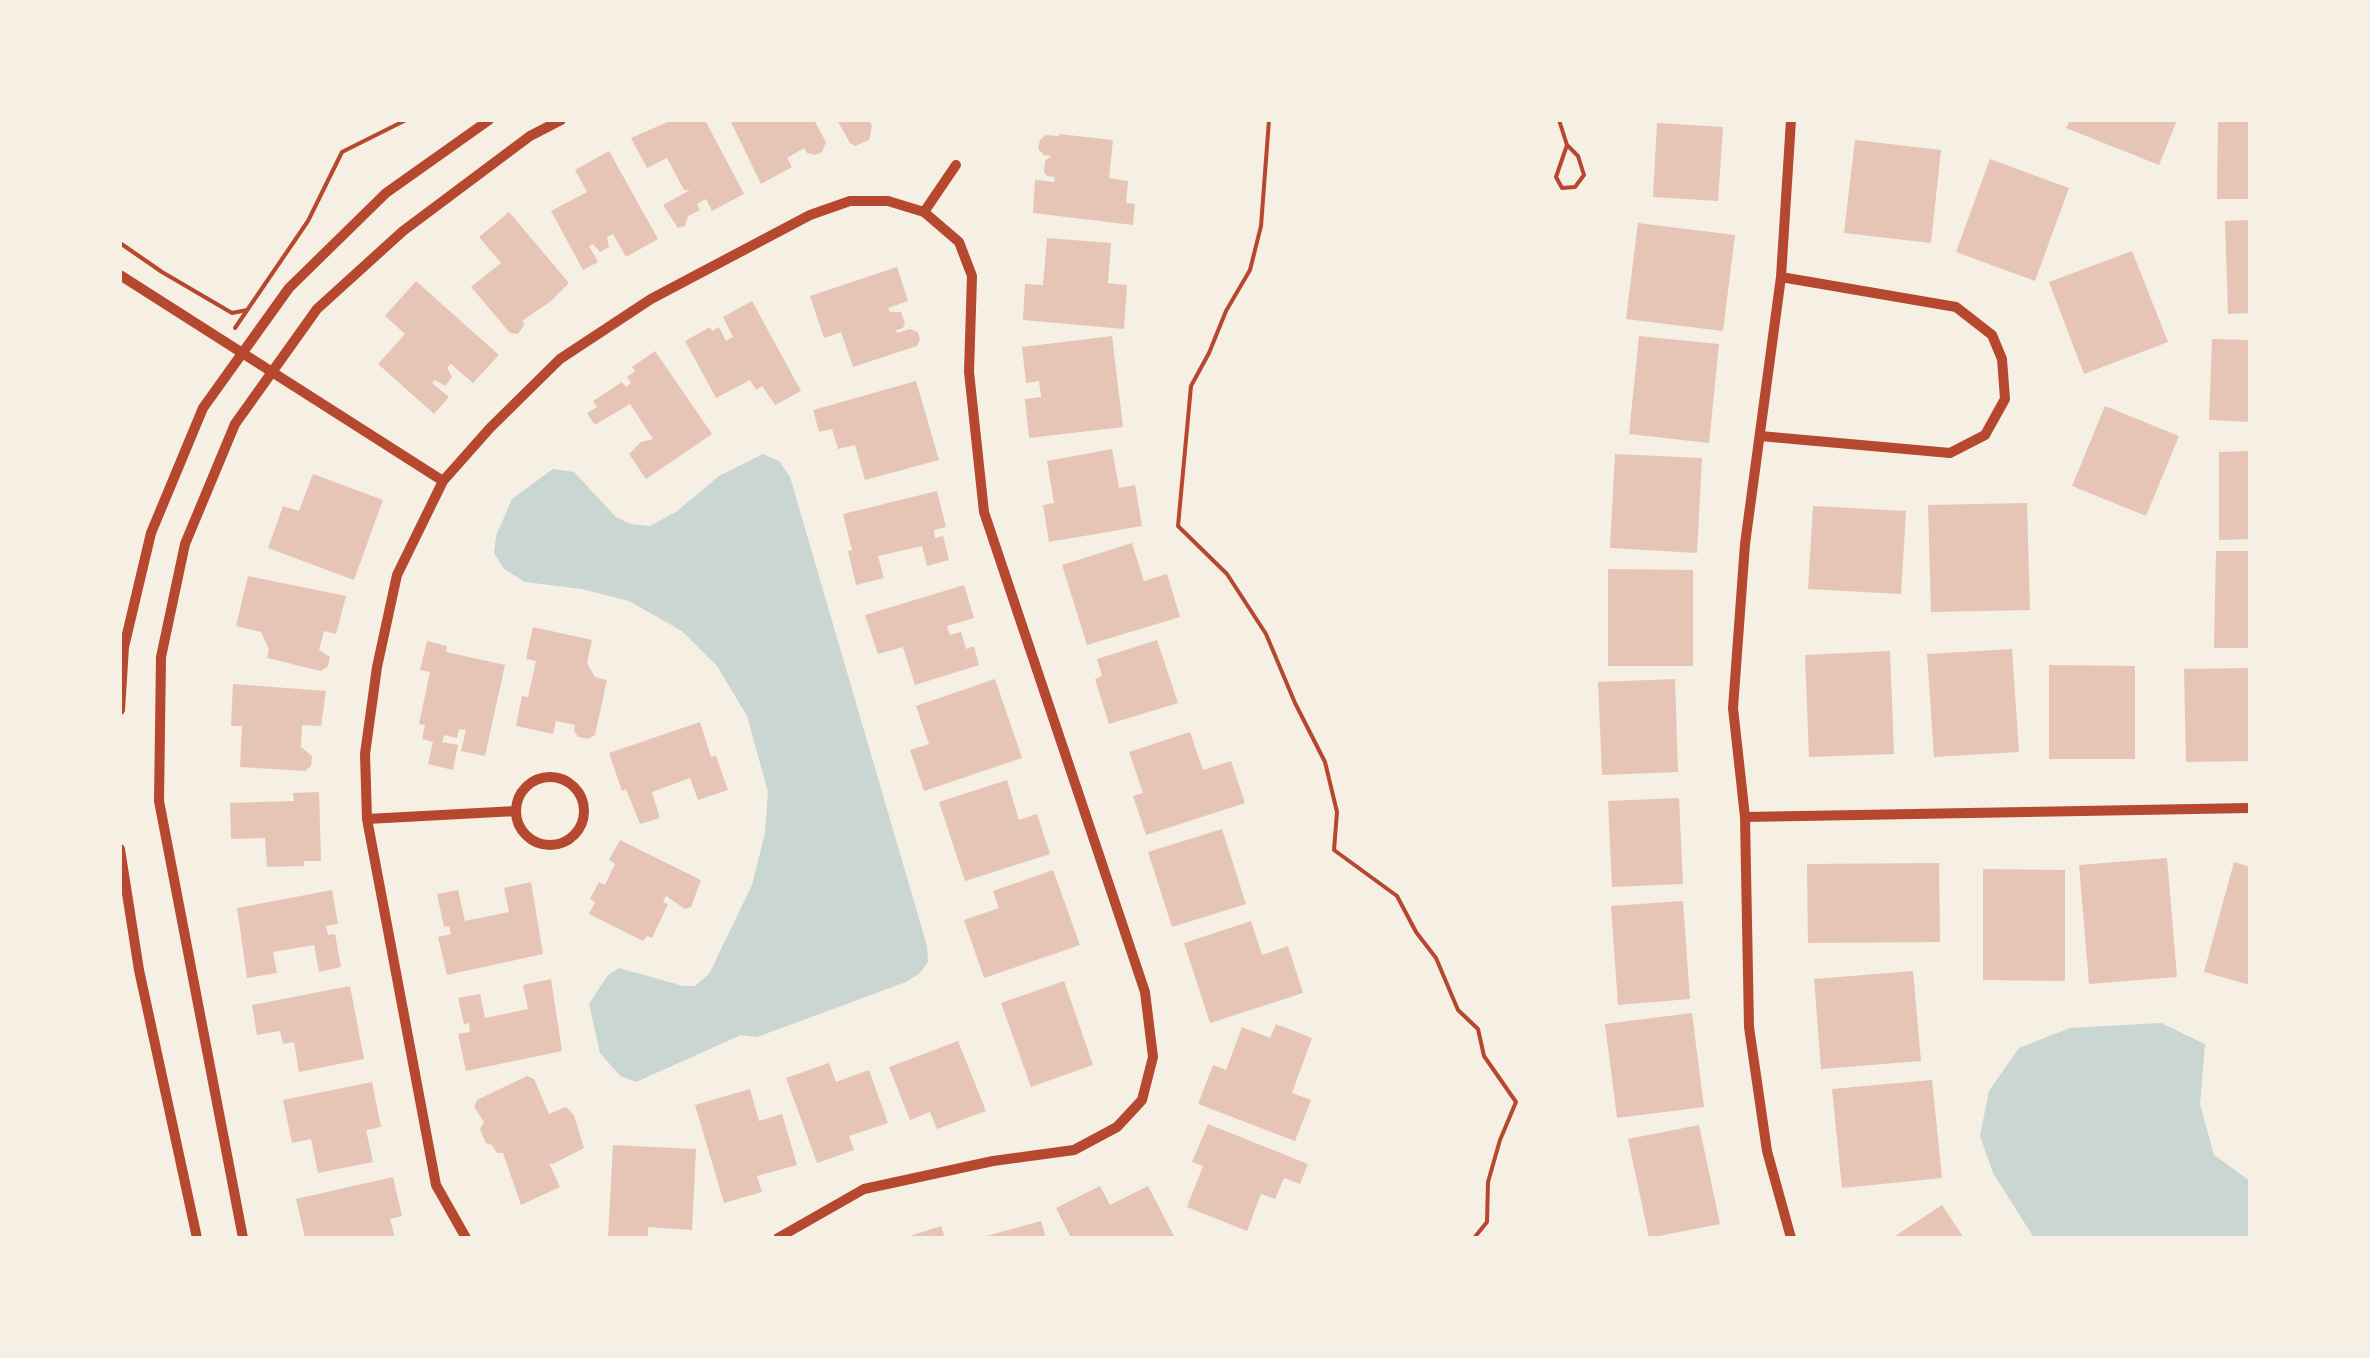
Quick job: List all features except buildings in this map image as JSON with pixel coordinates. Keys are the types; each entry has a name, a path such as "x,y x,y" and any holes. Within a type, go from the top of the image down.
{"street":[{"path":"120,710 124,646 151,533 203,408 289,288 386,193 489,120"},
{"path":"243,1238 159,801 161,657 185,544 235,424 317,309 403,231 530,136 561,120"},
{"path":"1790,120 1781,277 1745,544 1733,708 1745,818 1750,1027 1767,1152 1790,1238"},
{"path":"924,212 956,165"},
{"path":"466,1238 436,1184 367,819 365,754 376,667 397,575 443,480 560,358 652,299 810,214 850,202 888,201 924,212 959,242 972,276 970,372 984,512 1145,992 1153,1057 1142,1100 1117,1127 1074,1150 993,1161 864,1189 778,1238"},
{"path":"120,275 443,480"},
{"path":"1760,436 1950,453 1985,435 2006,398 2002,359 1992,335 1956,307 1781,277"},
{"path":"550,777 575,787 585,811 575,835 564,843 551,845 526,835 516,811 518,798 526,787 550,777"},
{"path":"1745,818 2250,808"},
{"path":"367,819 516,811"},
{"path":"120,849 139,970 197,1238"}],"path":[{"path":"1269,120 1261,226 1250,270 1191,386 1178,526 1227,574 1266,634 1295,703 1326,762 1337,812 1334,850 1397,896 1416,932 1436,958 1458,1010 1478,1029 1484,1056 1516,1102 1488,1182 1487,1222 1474,1238"},
{"path":"1559,120 1567,145 1578,156 1584,175 1574,187 1562,188 1556,178 1567,145"},
{"path":"120,243 232,313 247,310"}],"shaded area":[{"path":"763,454 779,461 790,477 927,946 928,962 906,982 757,1037 741,1035 636,1082 620,1076 600,1053 589,1004 608,975 619,968 683,986 695,986 709,974 752,885 765,833 768,792 747,716 717,666 682,631 629,601 582,589 525,582 504,569 494,553 496,536 512,499 553,469 574,472 616,517 630,524 650,526 676,512 719,476"},
{"path":"2161,1023 2205,1044 2200,1104 2214,1155 2250,1181 2250,1238 2034,1238 1993,1173 1980,1136 1989,1091 2019,1048 2070,1028"}]}
